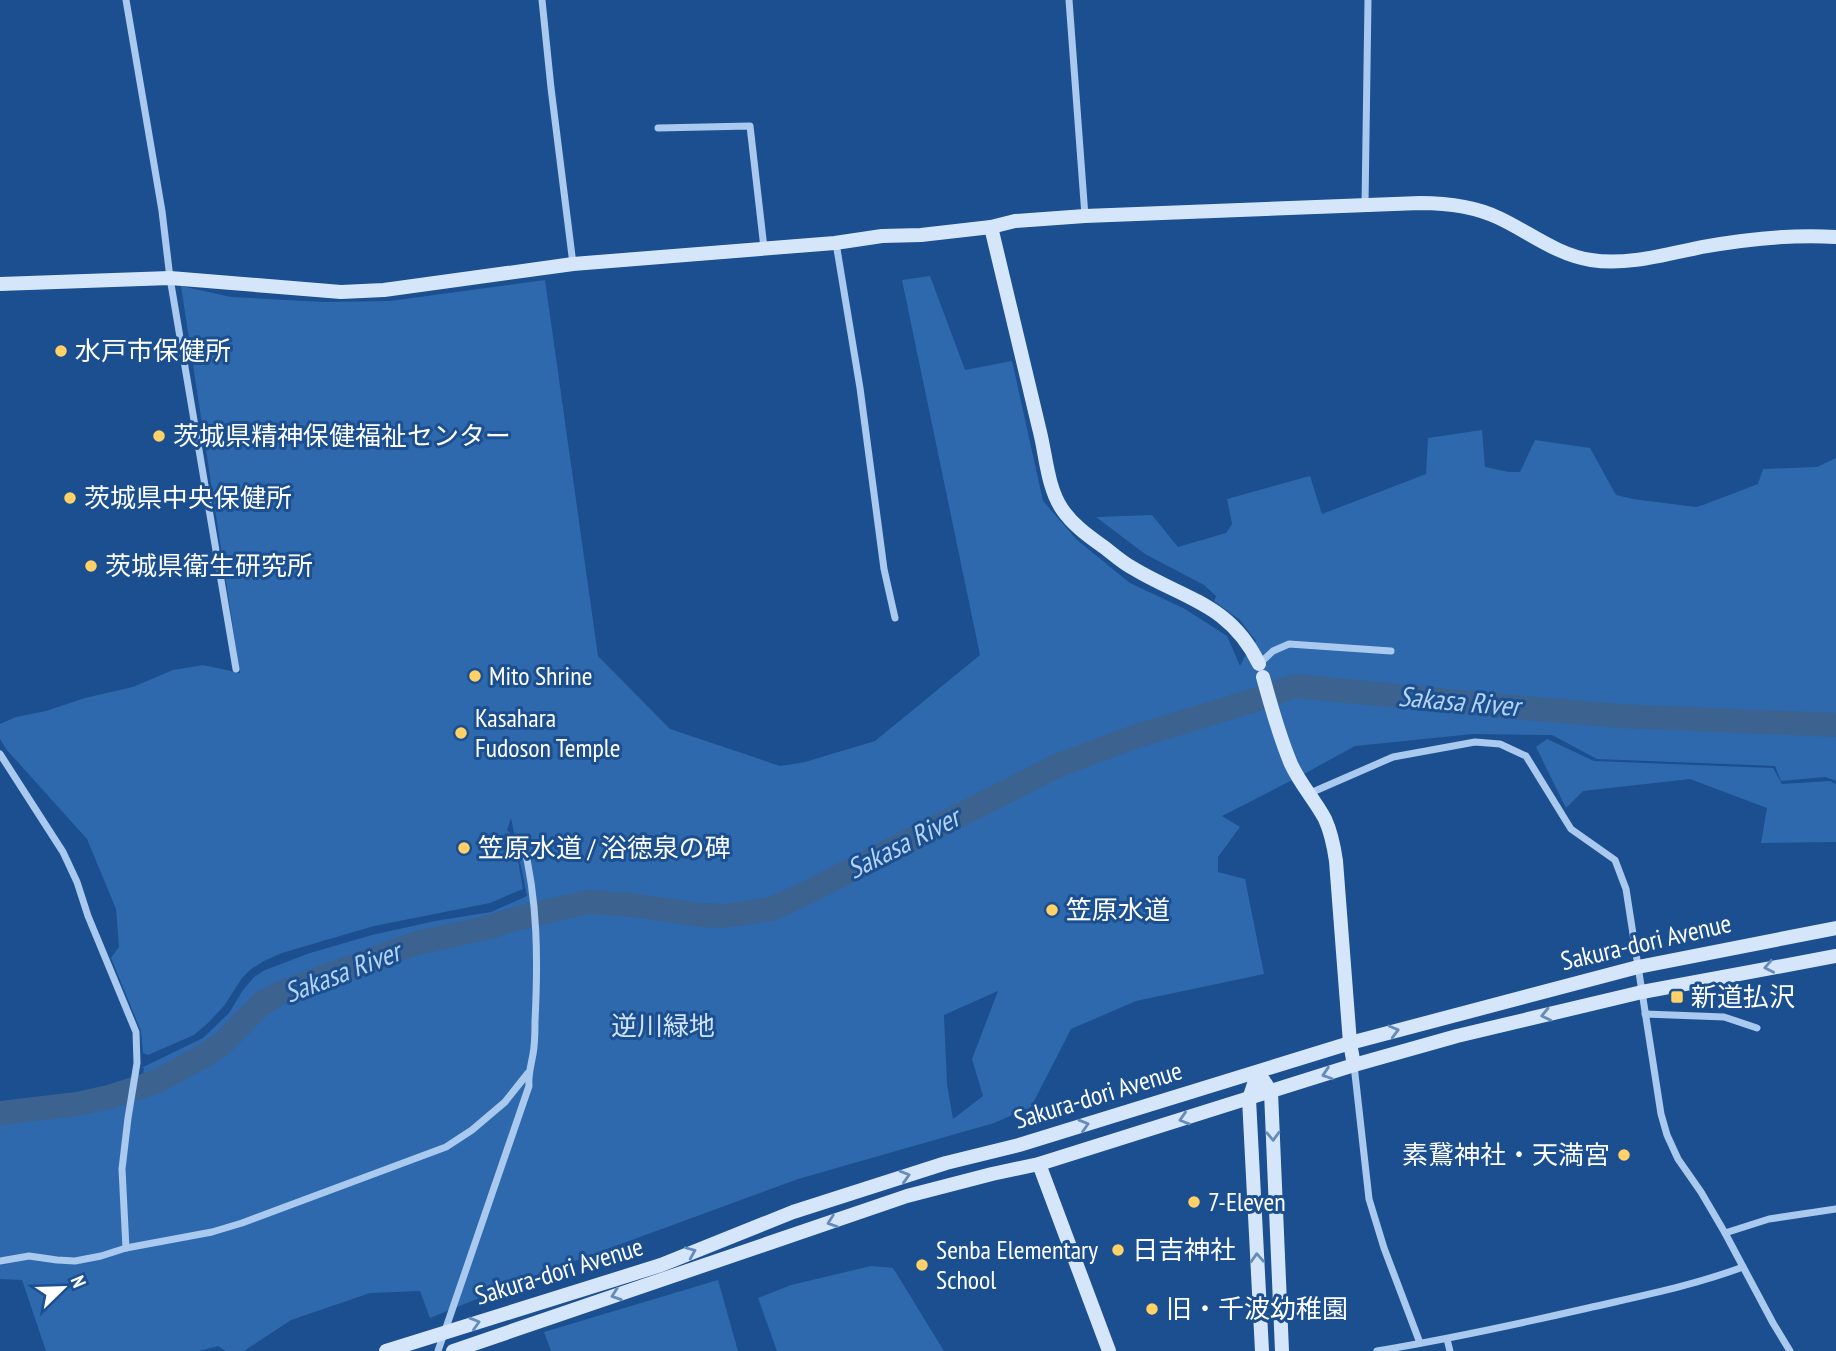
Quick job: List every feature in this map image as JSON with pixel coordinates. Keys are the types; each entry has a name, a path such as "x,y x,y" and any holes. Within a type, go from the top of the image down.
{"street":[{"path":"126,0 236,669"},
{"path":"542,0 573,264"},
{"path":"1069,0 1085,216"},
{"path":"1365,206 1368,0"},
{"path":"658,128 750,126 764,248"},
{"path":"0,284 170,278 341,292 384,290 573,264 835,243 882,236 920,235 991,227 1015,221 1420,202 1466,207 1498,218 1574,256 1600,261 1621,261 1742,240 1811,235 1836,237"},
{"path":"991,227 1053,492 1062,510 1081,531 1131,567 1205,605 1239,631 1252,649 1261,670 1274,717 1292,765 1325,820 1336,861 1350,1043 1369,1199 1384,1248 1420,1343"},
{"path":"835,243 860,388 884,569 895,618"},
{"path":"1261,670 1273,652 1289,644 1391,651"},
{"path":"1308,794 1392,757 1475,742 1500,744 1526,756 1571,829 1615,860 1626,889 1661,1114 1667,1135 1678,1159 1725,1233 1790,1351"},
{"path":"0,754 63,852 136,1032 137,1063 122,1169 126,1248"},
{"path":"438,1351 529,1086 528,1073 534,1042 536,934 523,842"},
{"name":"Sakura-dori Avenue","path":"386,1351 661,1265 793,1212 946,1163 1019,1145 1350,1043 1638,967 1836,928"},
{"name":"Sakura-dori Avenue","path":"453,1351 908,1196 1039,1164 1457,1036 1642,992 1836,956"},
{"path":"1645,1014 1724,1017 1756,1028"},
{"path":"1258,1072 1271,1092 1282,1351"},
{"path":"1258,1072 1249,1099 1262,1351"},
{"path":"0,1261 29,1256 75,1261 126,1248 212,1232 242,1223 446,1147 472,1130 505,1102 528,1073"},
{"path":"1039,1164 1109,1351"},
{"path":"1725,1233 1769,1219 1836,1209"},
{"path":"1377,1351 1501,1328 1680,1288 1743,1267"},
{"path":"1447,1339 1450,1351"}],"green space":[{"name":"逆川緑地","path":"930,276 965,370 1012,361 1043,501 1077,540 1130,583 1185,609 1227,636 1240,666 1249,648 1256,641 1240,620 1214,601 1216,596 1204,585 1145,554 1096,517 1152,515 1178,547 1226,533 1232,524 1227,499 1310,476 1322,514 1426,474 1428,438 1482,430 1485,467 1520,472 1535,440 1590,448 1616,495 1696,507 1758,484 1763,469 1817,467 1836,458 1836,781 1825,777 1781,781 1775,766 1597,759 1552,735 1473,734 1355,746 1222,816 1240,827 1218,857 1218,872 1245,879 1264,974 1136,1001 1071,1029 1031,1107 994,1123 798,1179 531,1277 430,1318 420,1291 370,1293 291,1320 244,1351 226,1351 218,1346 199,1351 46,1351 22,1280 0,1279 0,1122 138,1099 144,1068 141,1068 203,1038 229,1013 254,977 265,970 310,953 372,935 491,912 527,896 511,818 507,830 514,837 523,889 490,903 374,926 282,953 251,969 224,1006 194,1035 148,1055 143,1053 141,1031 111,958 119,947 116,909 87,839 6,749 0,739 0,724 16,717 133,687 173,670 203,665 240,673 181,286 231,297 324,302 390,301 545,280 598,656 670,729 780,766 805,762 875,741 980,655 902,280","holes":["998,991 972,1059 983,1096 953,1119 947,1084 944,1015"]},
{"path":"1547,739 1594,761 1773,768 1782,784 1830,781 1836,784 1836,842 1761,843 1767,808 1690,779 1583,791 1566,808 1536,747"},
{"path":"871,1266 893,1268 944,1351 777,1351 758,1298 791,1285"},
{"path":"718,1280 738,1351 551,1351 544,1332"}],"waterway":[{"name":"Sakasa River","path":"0,1113 77,1104 156,1082 223,1043 261,1004 280,993 417,943 588,902 725,916 771,909 1059,765 1137,736 1295,686 1621,716 1836,725"}],"place":[{"name":"水戸市保健所","path":"61,351"},
{"name":"茨城県精神保健福祉センター","path":"159,436"},
{"name":"茨城県中央保健所","path":"70,498"},
{"name":"茨城県衛生研究所","path":"91,566"},
{"name":"Mito Shrine","path":"475,676"},
{"name":"Kasahara Fudoson Temple","path":"461,733"},
{"name":"笠原水道 / 浴徳泉の碑","path":"464,848"},
{"name":"笠原水道","path":"1052,910"},
{"name":"新道払沢","path":"1677,997"},
{"name":"素鵞神社・天満宮","path":"1624,1155"},
{"name":"7-Eleven","path":"1194,1202"},
{"name":"日吉神社","path":"1118,1250"},
{"name":"Senba Elementary School","path":"922,1265"},
{"name":"旧・千波幼稚園","path":"1152,1309"}]}
